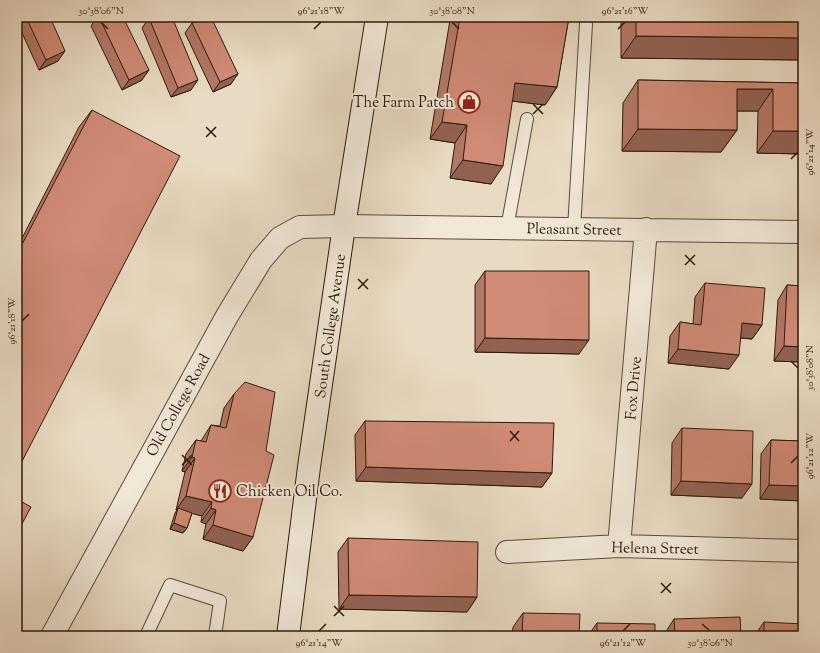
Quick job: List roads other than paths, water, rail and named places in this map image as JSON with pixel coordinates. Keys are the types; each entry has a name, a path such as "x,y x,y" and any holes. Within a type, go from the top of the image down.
{"street":[{"name":"South College Avenue","path":"288,636 309,468 344,226 377,17"},
{"name":"Pleasant Street","path":"344,226 803,232"},
{"name":"Old College Road","path":"57,635 223,323 261,260 280,238 300,227 344,226"},
{"name":"Fox Drive","path":"619,546 646,230"},
{"name":"Helena Street","path":"507,552 619,546 803,551"}],"lane":[{"path":"574,229 586,24"},
{"path":"507,228 527,119"},
{"path":"146,636 170,585 220,601 215,636"}],"place":[{"name":"The Farm Patch","path":"469,102"},
{"name":"Chicken Oil Co.","path":"220,491"}]}
